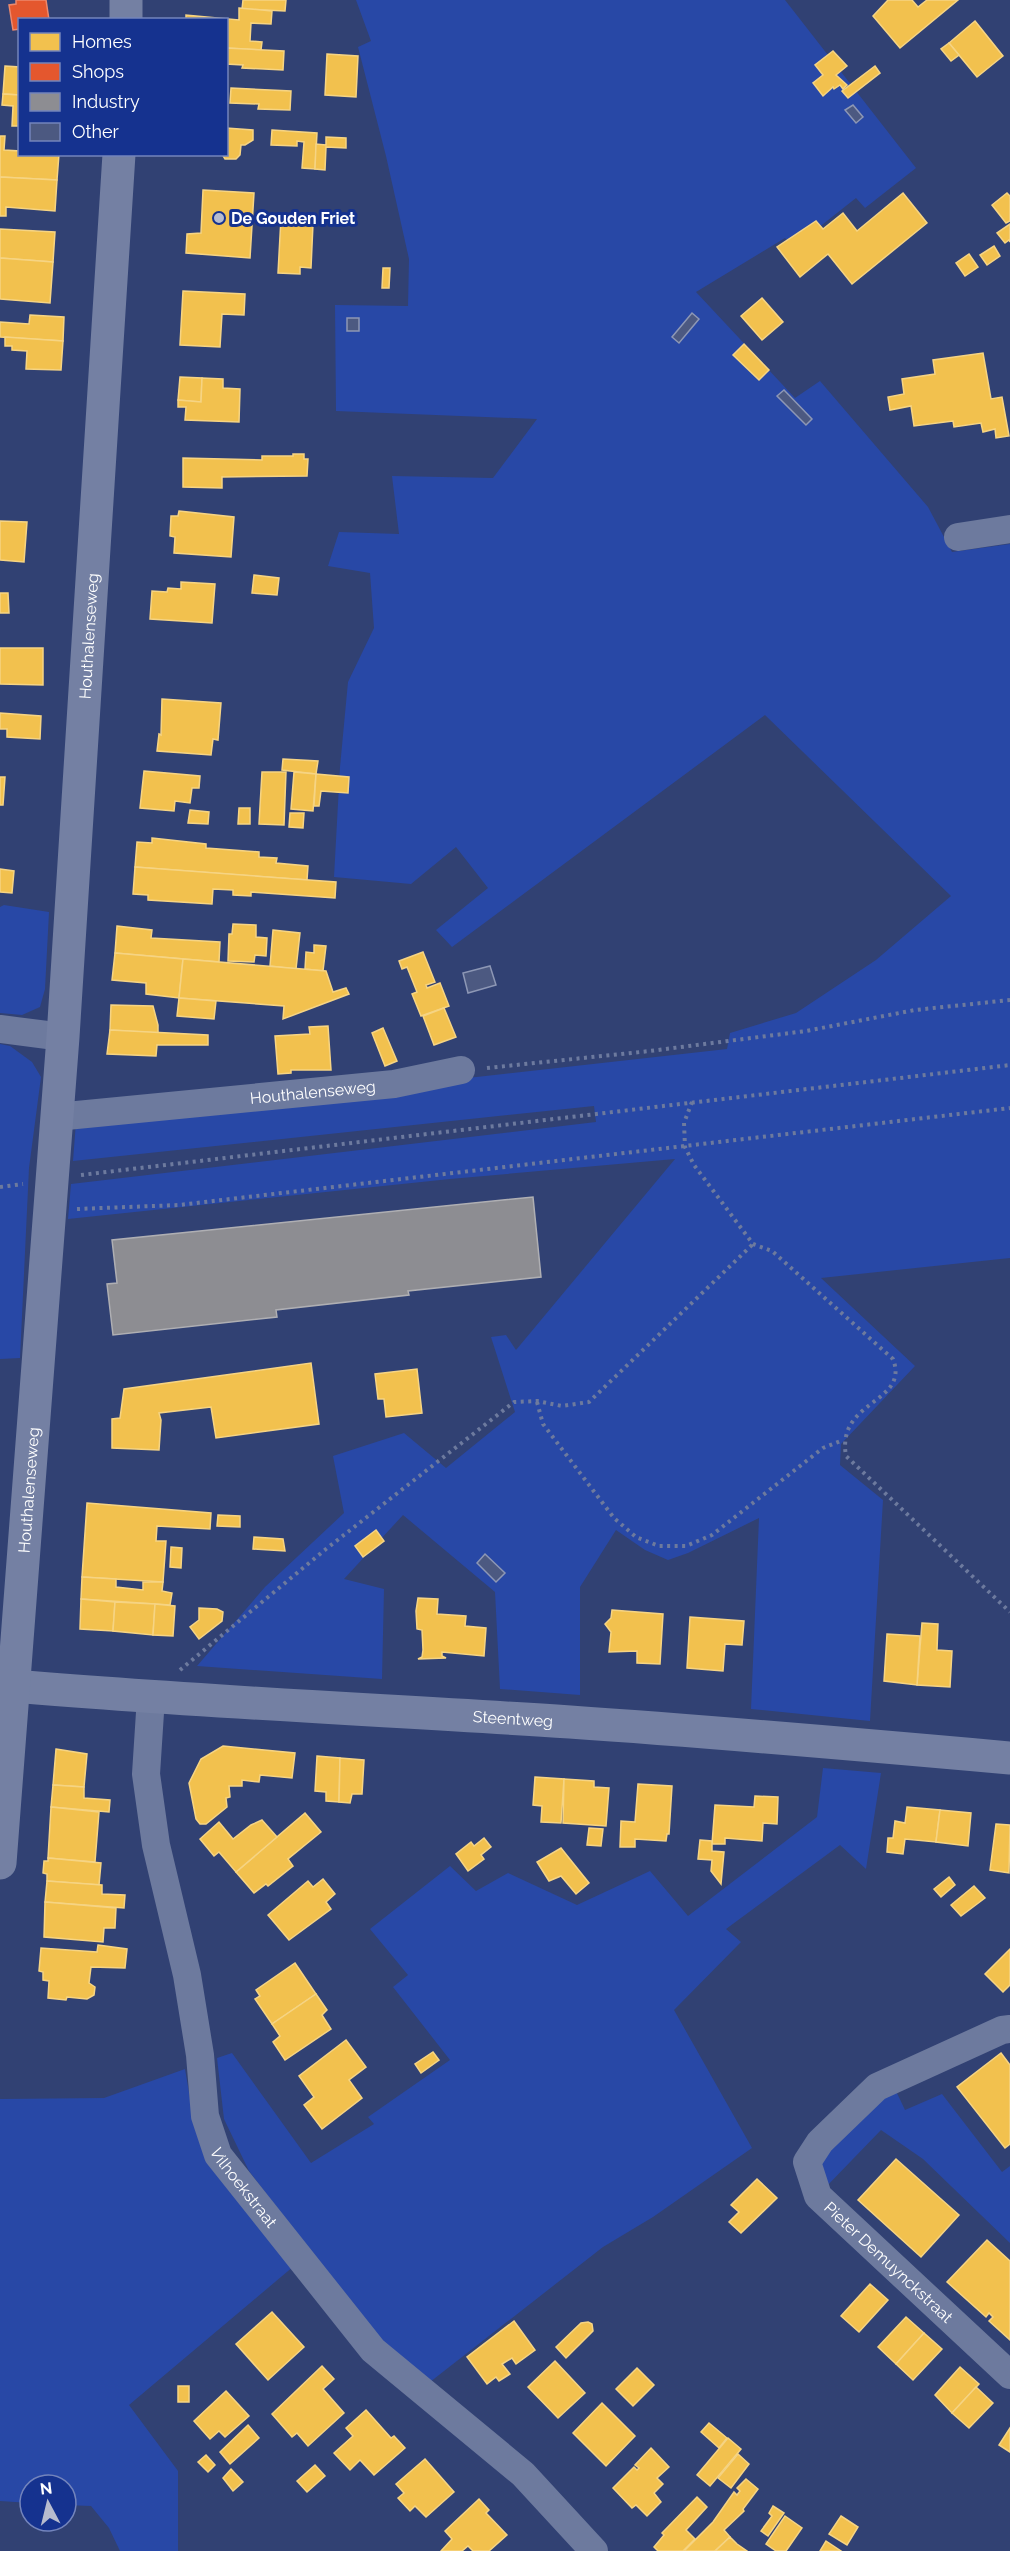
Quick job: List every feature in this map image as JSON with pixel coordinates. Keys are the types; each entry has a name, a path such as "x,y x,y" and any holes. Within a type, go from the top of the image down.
{"street":[{"path":"126,0 126,18"},
{"name":"Houthalenseweg","path":"0,1863 2,1803 14,1686 63,1037 119,156"},
{"path":"958,537 1010,529"},
{"path":"0,1029 63,1037"},
{"name":"Houthalenseweg","path":"56,1117 394,1084 461,1070"},
{"name":"Steentweg","path":"14,1686 572,1723 861,1744 1010,1758"},
{"name":"Vilhoekstraat","path":"161,1697 146,1774 156,1845 189,1986 200,2055 205,2115 218,2155 373,2350 523,2474 594,2551"},
{"name":"Pieter Demuynckstraat","path":"1010,2029 1002,2030 877,2087 820,2142 807,2162 818,2196 1010,2375"}],"path":[{"path":"461,1070 672,1048 806,1031 915,1010 1010,1000"},
{"path":"51,1194 692,1102 1010,1065"},
{"path":"692,1102 684,1123 685,1147 694,1165 753,1244 772,1251 893,1359 897,1370 893,1385 850,1422 843,1440 846,1456 1010,1612"},
{"path":"51,1194 179,1205 1010,1108"},
{"path":"161,1697 180,1671 326,1549 514,1402 537,1401 562,1406 589,1402 753,1244"},
{"path":"537,1401 543,1424 615,1518 636,1537 659,1546 686,1546 712,1535 823,1448 843,1440"}],"shaded area":[{"path":"356,0 785,0 916,168 865,208 856,198 794,247 785,238 696,292 795,398 820,381 928,507 952,552 1010,544 1010,1258 821,1278 915,1366 841,1444 840,1465 883,1500 870,1721 751,1709 759,1518 688,1553 668,1560 645,1550 616,1530 580,1587 580,1695 500,1689 495,1592 403,1515 344,1579 384,1589 382,1679 197,1666 265,1587 344,1513 333,1456 404,1433 446,1468 515,1412 491,1337 506,1335 516,1350 675,1159 450,1179 68,1219 71,1184 596,1122 594,1106 73,1161 76,1122 727,1049 730,1033 796,1013 876,960 951,896 765,715 452,947 436,930 488,888 456,847 411,884 334,877 340,767 348,682 374,628 370,573 328,566 339,532 399,534 392,476 493,478 537,419 336,411 335,305 408,306 409,259 358,47 371,41"},
{"path":"4,905 49,912 45,989 40,1007 22,1015 0,1013 0,907"},
{"path":"0,1044 10,1046 32,1062 41,1077 29,1168 20,1358 0,1359"},
{"path":"823,1768 881,1773 866,1869 840,1845 726,1929 741,1942 674,2010 752,2148 653,2217 603,2247 430,2382 398,2357 357,2313 249,2171 224,2119 217,2058 232,2053 311,2163 374,2124 368,2117 450,2060 393,1987 408,1975 370,1929 450,1866 476,1891 508,1873 577,1905 650,1871 688,1916 817,1817"},
{"path":"185,2069 192,2110 294,2266 129,2405 178,2471 178,2551 120,2551 109,2528 91,2506 78,2505 78,2473 18,2473 18,2502 0,2501 0,2099 104,2098"},
{"path":"896,2091 905,2110 942,2094 1002,2172 1010,2166 1010,2243 923,2159 881,2130 823,2190 816,2166 877,2101"}],"building: Homes":[{"path":"243,0 286,0 285,11 242,9"},
{"path":"888,0 912,0 918,7 927,0 958,0 900,48 873,16"},
{"path":"239,8 272,11 271,24 251,23 250,41 262,42 261,50 228,48 228,19 239,20"},
{"path":"186,15 218,18 186,18"},
{"path":"975,21 1003,56 977,77 949,43"},
{"path":"949,43 959,55 951,61 941,49"},
{"path":"228,48 284,51 283,70 242,68 243,65 228,64"},
{"path":"833,51 847,66 836,75 847,85 843,89 840,85 834,89 833,87 823,96 813,83 823,75 815,65"},
{"path":"327,54 358,56 356,97 325,95"},
{"path":"5,66 18,67 18,95 3,94"},
{"path":"875,66 880,73 848,98 842,91"},
{"path":"231,88 291,91 290,110 258,109 259,104 230,103"},
{"path":"3,94 18,95 18,126 12,126 13,106 2,105"},
{"path":"228,128 253,130 253,140 241,145 240,155 236,159 225,159 223,156 228,156"},
{"path":"272,130 317,133 315,169 302,168 304,142 297,141 297,146 271,145"},
{"path":"0,136 5,136 4,150 18,151 18,156 59,156 57,180 0,177"},
{"path":"326,137 346,138 346,148 326,147 325,170 315,169 316,144 326,145"},
{"path":"0,177 57,180 55,211 6,207 6,216 0,216"},
{"path":"203,190 254,193 250,258 186,253 187,234 201,233"},
{"path":"903,193 927,223 852,284 828,254 800,277 777,247 816,221 823,229 843,213 857,231"},
{"path":"1007,193 1010,196 1010,221 1006,223 992,205"},
{"path":"281,218 303,219 303,223 313,224 311,268 300,267 300,274 278,273"},
{"path":"1010,224 1010,242 1009,240 1005,243 997,233"},
{"path":"0,229 55,232 53,262 0,258"},
{"path":"994,246 1000,256 987,265 980,255"},
{"path":"969,254 978,267 965,276 956,263"},
{"path":"0,258 53,262 50,303 0,299"},
{"path":"383,268 390,268 389,288 382,288"},
{"path":"183,291 245,294 244,315 222,314 220,347 180,345"},
{"path":"762,298 783,322 762,340 741,316"},
{"path":"30,315 64,317 63,341 0,337 0,322 29,324"},
{"path":"5,337 63,341 61,370 26,369 27,351 12,350 12,346 5,346"},
{"path":"744,344 769,370 759,380 733,355"},
{"path":"983,353 991,399 1002,397 1009,436 996,438 995,429 983,432 981,423 954,427 953,421 914,426 911,406 890,410 888,397 904,394 902,379 935,374 933,360"},
{"path":"180,377 202,378 201,402 178,400"},
{"path":"202,378 223,379 223,388 240,389 239,422 185,420 186,407 178,407 178,400 201,402"},
{"path":"293,454 304,454 304,459 308,459 307,476 222,477 222,488 183,487 183,458 262,460 262,456 293,456"},
{"path":"179,511 234,517 231,557 174,553 175,537 170,536 171,516 178,516"},
{"path":"0,521 27,522 24,562 0,560"},
{"path":"254,575 279,578 277,595 252,593"},
{"path":"181,582 215,584 212,623 150,619 152,591 167,592 168,588 181,589"},
{"path":"0,593 8,593 9,613 0,613"},
{"path":"0,648 43,648 43,685 0,684"},
{"path":"162,699 221,703 218,740 213,739 211,755 157,751 159,734 161,735"},
{"path":"0,713 41,716 40,739 7,737 7,729 0,729"},
{"path":"283,759 318,761 316,774 282,770"},
{"path":"144,771 200,776 199,788 192,788 190,803 175,801 174,811 140,808"},
{"path":"262,772 286,772 284,825 259,824"},
{"path":"294,772 316,774 313,811 291,809"},
{"path":"316,774 349,777 348,793 321,791 319,806 314,806"},
{"path":"0,777 5,777 3,805 0,805"},
{"path":"239,808 250,808 250,824 238,824"},
{"path":"190,810 209,812 208,824 188,823"},
{"path":"290,813 304,813 303,828 289,827"},
{"path":"152,838 206,844 206,848 259,852 259,857 277,858 276,863 308,866 307,880 135,867 137,842 152,843"},
{"path":"135,867 336,882 335,898 251,892 251,896 233,895 233,890 213,889 212,904 148,900 148,895 133,894"},
{"path":"0,869 14,871 12,893 0,892"},
{"path":"233,924 256,925 256,937 267,938 266,956 255,955 254,962 228,961 229,934 232,934"},
{"path":"117,926 152,930 151,938 220,942 219,962 115,953"},
{"path":"273,930 300,933 296,969 270,966"},
{"path":"314,945 326,946 323,971 305,969 306,952 314,953"},
{"path":"423,952 435,982 426,985 427,988 440,983 449,1006 421,1016 412,994 417,992 407,967 402,969 399,961"},
{"path":"115,953 183,959 179,998 146,994 146,983 112,980"},
{"path":"183,959 326,971 333,992 346,988 349,994 283,1019 284,1006 179,998"},
{"path":"179,998 216,1001 214,1019 177,1016"},
{"path":"111,1005 153,1006 158,1033 110,1030"},
{"path":"444,1008 456,1037 434,1045 423,1016"},
{"path":"328,1026 331,1070 291,1070 291,1073 278,1074 275,1036 310,1034 309,1027"},
{"path":"383,1028 397,1061 385,1066 372,1033"},
{"path":"110,1030 208,1035 208,1045 157,1045 156,1056 107,1054"},
{"path":"311,1363 319,1424 216,1438 211,1407 159,1413 161,1420 159,1450 112,1448 112,1419 120,1418 124,1389"},
{"path":"417,1369 422,1413 386,1417 384,1399 378,1399 375,1374"},
{"path":"87,1503 211,1513 210,1529 157,1526 156,1541 166,1541 163,1582 82,1577"},
{"path":"218,1515 240,1516 240,1527 217,1526"},
{"path":"376,1530 384,1541 363,1557 355,1546"},
{"path":"254,1537 283,1539 285,1551 253,1549"},
{"path":"171,1547 182,1548 181,1568 170,1567"},
{"path":"82,1577 116,1579 116,1587 143,1590 143,1582 163,1582 162,1591 172,1593 170,1605 81,1599"},
{"path":"418,1598 438,1599 437,1614 466,1616 465,1626 486,1628 484,1656 442,1652 442,1656 446,1658 418,1659 422,1657 423,1650 422,1630 417,1629"},
{"path":"81,1599 115,1602 113,1631 80,1629"},
{"path":"115,1602 155,1604 153,1635 113,1631"},
{"path":"155,1604 175,1606 173,1636 153,1635"},
{"path":"199,1608 217,1609 223,1612 222,1621 199,1639 190,1627 199,1620"},
{"path":"612,1610 663,1614 660,1664 637,1663 637,1651 609,1652 611,1632 605,1624 611,1618"},
{"path":"690,1617 744,1621 742,1645 725,1644 723,1671 687,1668"},
{"path":"922,1623 938,1624 937,1650 952,1651 950,1687 917,1685"},
{"path":"887,1634 920,1636 917,1685 884,1681"},
{"path":"223,1746 295,1753 292,1778 260,1775 259,1782 242,1780 242,1786 229,1786 230,1797 226,1798 227,1807 206,1824 200,1824 196,1819 189,1783 201,1759"},
{"path":"56,1749 87,1754 84,1787 53,1785"},
{"path":"317,1756 340,1758 339,1802 326,1801 326,1792 315,1791"},
{"path":"340,1758 364,1760 362,1794 352,1794 350,1803 339,1802"},
{"path":"535,1777 564,1779 561,1823 541,1822 542,1806 533,1805"},
{"path":"564,1779 594,1781 594,1787 609,1788 606,1826 563,1823"},
{"path":"638,1784 672,1786 669,1834 667,1834 666,1841 635,1839 635,1847 620,1847 621,1821 635,1822"},
{"path":"53,1785 84,1787 84,1798 110,1800 109,1812 51,1807"},
{"path":"755,1796 778,1797 777,1824 763,1823 762,1841 725,1838 725,1844 712,1844 715,1805 754,1807"},
{"path":"51,1807 99,1812 95,1862 48,1858"},
{"path":"907,1807 940,1810 936,1842 905,1839 903,1854 887,1852 888,1838 893,1838 895,1821 905,1823"},
{"path":"940,1810 971,1813 968,1846 936,1842"},
{"path":"305,1813 321,1832 288,1859 293,1866 268,1886 266,1884 254,1893 236,1872"},
{"path":"262,1820 277,1837 236,1872 219,1852 214,1856 200,1839 219,1822 233,1839 251,1825"},
{"path":"996,1824 1010,1825 1009,1873 990,1870"},
{"path":"589,1828 603,1829 601,1846 587,1845"},
{"path":"484,1838 491,1847 481,1855 484,1859 468,1871 456,1854 471,1842 474,1846"},
{"path":"700,1840 712,1841 712,1851 724,1852 721,1884 711,1871 712,1860 698,1859"},
{"path":"561,1848 589,1883 576,1894 561,1876 549,1881 537,1862"},
{"path":"48,1858 101,1863 99,1885 47,1881 47,1874 43,1873 44,1861 48,1861"},
{"path":"949,1877 955,1885 941,1897 934,1889"},
{"path":"323,1879 335,1894 326,1902 331,1909 289,1940 268,1915 308,1881 313,1887"},
{"path":"47,1881 102,1885 102,1894 125,1895 124,1908 45,1902"},
{"path":"974,1886 985,1898 961,1916 951,1905"},
{"path":"45,1902 116,1908 115,1928 104,1928 103,1942 44,1937"},
{"path":"98,1945 127,1949 125,1968 91,1967 89,1983 95,1987 94,1995 87,1999 48,1998 49,1981 43,1980 43,1972 39,1971 41,1948 97,1952"},
{"path":"1010,1949 1010,1985 1003,1992 985,1974"},
{"path":"295,1963 316,1994 272,2024 255,1999 260,1996 256,1990"},
{"path":"316,1994 327,2010 322,2015 331,2029 285,2060 273,2042 280,2036 272,2024"},
{"path":"346,2040 366,2067 349,2080 362,2098 322,2129 304,2105 314,2097 299,2076"},
{"path":"433,2052 439,2060 421,2073 415,2064"},
{"path":"1001,2053 1010,2065 1010,2144 1005,2148 957,2087"},
{"path":"896,2159 959,2215 921,2257 858,2200"},
{"path":"757,2179 777,2198 741,2233 729,2222 739,2212 731,2205"},
{"path":"987,2240 1010,2261 1010,2340 989,2321 993,2317 989,2313 986,2317 947,2282"},
{"path":"870,2284 888,2300 859,2332 841,2316"},
{"path":"272,2312 304,2347 268,2380 236,2344"},
{"path":"906,2317 924,2333 896,2364 878,2347"},
{"path":"514,2321 535,2350 516,2364 512,2358 502,2364 510,2374 499,2381 496,2377 487,2384 467,2357"},
{"path":"581,2323 592,2324 593,2331 566,2358 556,2347"},
{"path":"924,2333 942,2349 913,2380 896,2364"},
{"path":"555,2361 585,2393 558,2418 528,2387"},
{"path":"322,2366 334,2379 323,2389 344,2413 308,2446 297,2433 292,2437 272,2414"},
{"path":"960,2367 979,2384 952,2413 935,2395"},
{"path":"637,2368 654,2385 633,2406 616,2389"},
{"path":"178,2386 189,2386 189,2402 178,2402"},
{"path":"976,2387 993,2403 969,2428 952,2413"},
{"path":"226,2391 249,2416 225,2437 219,2431 210,2439 194,2421"},
{"path":"602,2403 635,2436 606,2466 573,2433"},
{"path":"366,2410 391,2438 394,2436 405,2448 374,2475 360,2460 350,2470 334,2453 353,2436 346,2428"},
{"path":"709,2423 727,2438 719,2448 701,2432"},
{"path":"248,2425 259,2438 230,2464 220,2452"},
{"path":"1010,2428 1010,2452 999,2445"},
{"path":"728,2438 741,2449 710,2486 697,2475"},
{"path":"651,2448 669,2467 657,2478 663,2484 654,2493 661,2502 647,2516 636,2505 632,2508 613,2488 634,2467 637,2470 639,2468 635,2465"},
{"path":"738,2454 749,2464 731,2488 718,2478"},
{"path":"206,2455 215,2465 208,2472 198,2462"},
{"path":"425,2459 454,2492 426,2517 415,2506 410,2511 398,2498 404,2493 396,2484"},
{"path":"315,2465 325,2476 307,2492 297,2481"},
{"path":"231,2469 243,2482 233,2491 223,2478"},
{"path":"746,2479 758,2489 743,2509 744,2511 724,2530 730,2537 715,2551 684,2551 713,2522 734,2492 737,2495 740,2491 737,2488"},
{"path":"697,2497 707,2507 686,2530 695,2539 683,2551 658,2551 654,2547 664,2535 662,2533"},
{"path":"479,2499 489,2510 486,2513 507,2535 489,2551 473,2551 468,2546 462,2551 441,2551 452,2539 445,2531"},
{"path":"773,2506 784,2513 768,2536 761,2531 772,2516 769,2513"},
{"path":"785,2516 802,2528 786,2551 776,2551 766,2544"},
{"path":"841,2516 858,2527 847,2545 829,2534"},
{"path":"730,2537 737,2544 747,2551 715,2551"},
{"path":"826,2541 841,2551 820,2551"}],"building: Shops":[{"path":"16,0 46,0 49,18 18,18 18,29 13,30 9,5 16,4"}],"building: Industry":[{"path":"533,1197 541,1277 408,1291 409,1295 276,1310 277,1317 113,1335 107,1284 117,1283 112,1240"}],"building: Other":[{"path":"853,105 863,117 856,123 845,110"},
{"path":"692,313 699,319 679,343 672,337"},
{"path":"347,318 359,318 359,331 347,331"},
{"path":"784,390 812,419 806,425 777,396"},
{"path":"490,966 496,985 468,993 463,973"},
{"path":"485,1554 505,1573 496,1582 477,1563"}],"place":[{"name":"De Gouden Friet","path":"219,218"}]}
